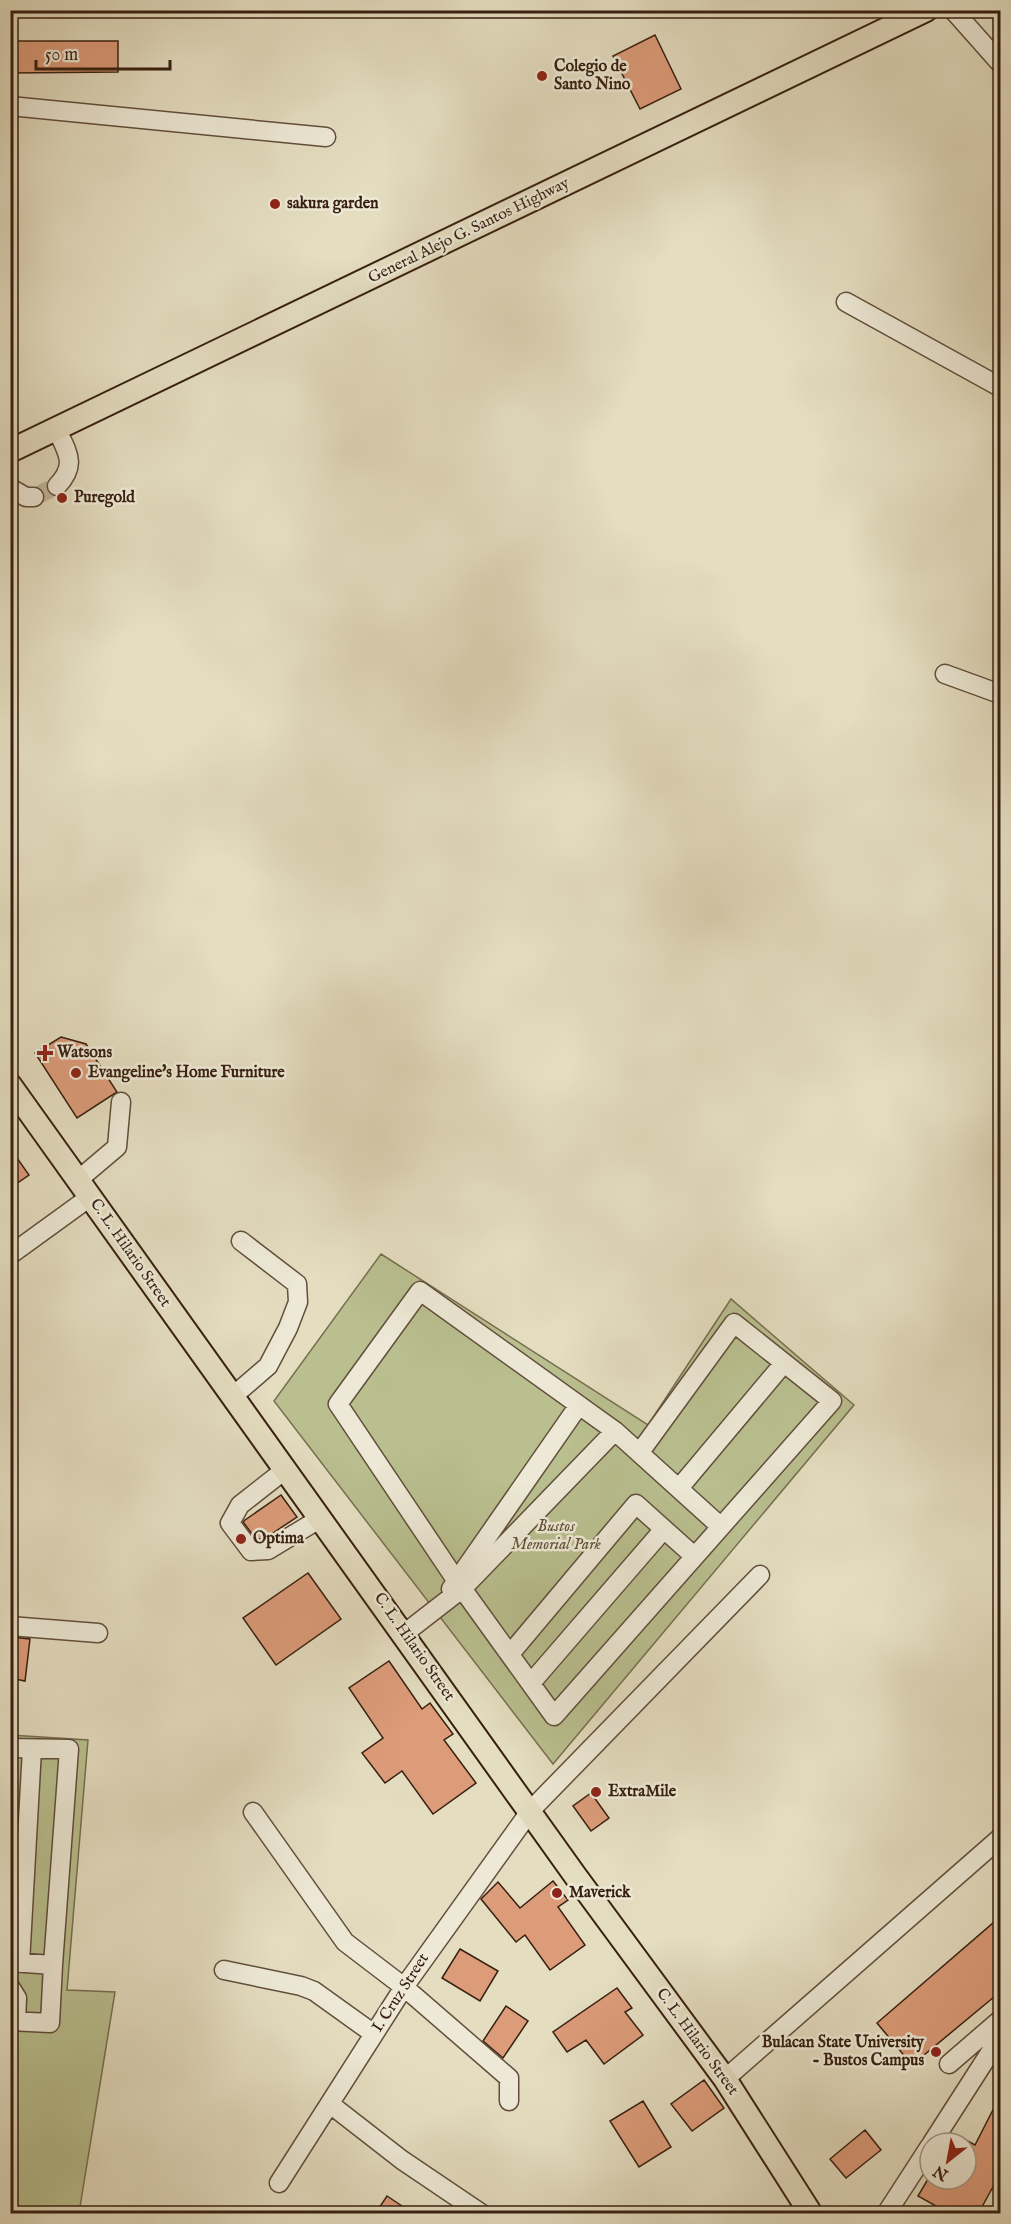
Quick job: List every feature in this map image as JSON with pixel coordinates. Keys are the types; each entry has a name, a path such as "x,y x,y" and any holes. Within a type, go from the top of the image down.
{"main road":[{"name":"General Alejo G. Santos Highway","path":"10,451 926,10"},
{"name":"C. L. Hilario Street","path":"10,1085 232,1397 405,1633 574,1874 725,2079 812,2214"}],"street":[{"path":"953,10 1000,63"},
{"path":"10,106 326,137"},
{"path":"846,302 1000,387"},
{"path":"56,428 69,457 70,466 57,486"},
{"path":"10,488 26,497 34,497"},
{"path":"945,674 1000,694"},
{"path":"10,1255 84,1188 117,1147 121,1102"},
{"path":"232,1397 268,1366 288,1328 298,1302 297,1284 241,1241"},
{"path":"640,1452 734,1323 832,1401 554,1716 459,1584 338,1404 420,1291 615,1431 680,1487 720,1526"},
{"path":"680,1487 784,1364"},
{"path":"459,1584 579,1405"},
{"path":"405,1633 444,1600 615,1431"},
{"path":"286,1469 240,1505 230,1523 251,1551 268,1550 321,1518"},
{"path":"510,1654 636,1504 694,1556"},
{"path":"531,1683 664,1529"},
{"name":"I. Cruz Street","path":"279,2182 404,1986 531,1810 760,1575"},
{"path":"10,1626 98,1633"},
{"path":"10,1748 69,1749 50,2023 13,2021 16,1998 10,1987"},
{"path":"32,1749 13,1962 53,1965"},
{"path":"253,1812 345,1942 404,1986 509,2078 509,2101"},
{"path":"725,2079 1000,1838"},
{"path":"224,1970 301,1986 314,1991 374,2034"},
{"path":"949,2064 1000,2020"},
{"path":"939,2131 1000,2037"},
{"path":"330,2104 402,2160 482,2214"},
{"path":"886,2214 918,2164"}],"green space":[{"name":"Bustos Memorial Park","path":"381,1254 648,1425 731,1299 854,1405 553,1764 274,1401"},
{"path":"10,1735 88,1740 67,1990 115,1992 79,2213 11,2213"}],"building":[{"path":"655,35 681,89 640,109 613,56"},
{"path":"10,41 118,41 118,72 10,73"},
{"name":"Evangeline's Home Furniture","path":"61,1037 86,1044 117,1092 77,1118 35,1053"},
{"path":"10,1148 29,1175 10,1188"},
{"path":"281,1495 297,1517 264,1539 256,1539 243,1522"},
{"path":"308,1573 341,1619 276,1665 243,1618"},
{"path":"10,1637 30,1639 25,1681 10,1678"},
{"path":"389,1661 422,1709 430,1703 453,1734 444,1740 476,1783 433,1814 402,1771 385,1783 362,1753 383,1738 349,1688"},
{"path":"591,1793 609,1818 591,1831 573,1806"},
{"path":"553,1881 568,1900 558,1907 585,1945 550,1970 525,1935 516,1942 481,1899 498,1882 520,1908"},
{"path":"1000,1917 1000,1992 912,2065 877,2023"},
{"path":"460,1949 498,1971 480,2001 442,1978"},
{"path":"617,1988 632,2008 625,2012 643,2035 604,2064 586,2040 567,2052 553,2032"},
{"path":"506,2006 528,2021 503,2058 483,2041"},
{"path":"704,2080 724,2108 692,2131 671,2104"},
{"path":"1000,2096 1000,2174 978,2214 950,2214 918,2196 921,2191 978,2191 978,2139"},
{"path":"643,2101 671,2147 639,2167 610,2121"},
{"path":"865,2130 881,2150 846,2178 830,2159"},
{"path":"387,2196 414,2214 375,2214"}],"tunnel":[{"path":"34,497 57,486"}],"place":[{"name":"Colegio de Santo Nino","path":"542,76"},
{"name":"sakura garden","path":"275,204"},
{"name":"Puregold","path":"62,498"},
{"name":"Watsons","path":"45,1053"},
{"name":"Evangeline's Home Furniture","path":"76,1073"},
{"name":"Optima","path":"241,1539"},
{"name":"ExtraMile","path":"596,1792"},
{"name":"Maverick","path":"557,1893"},
{"name":"Bulacan State University - Bustos Campus","path":"936,2052"}]}
